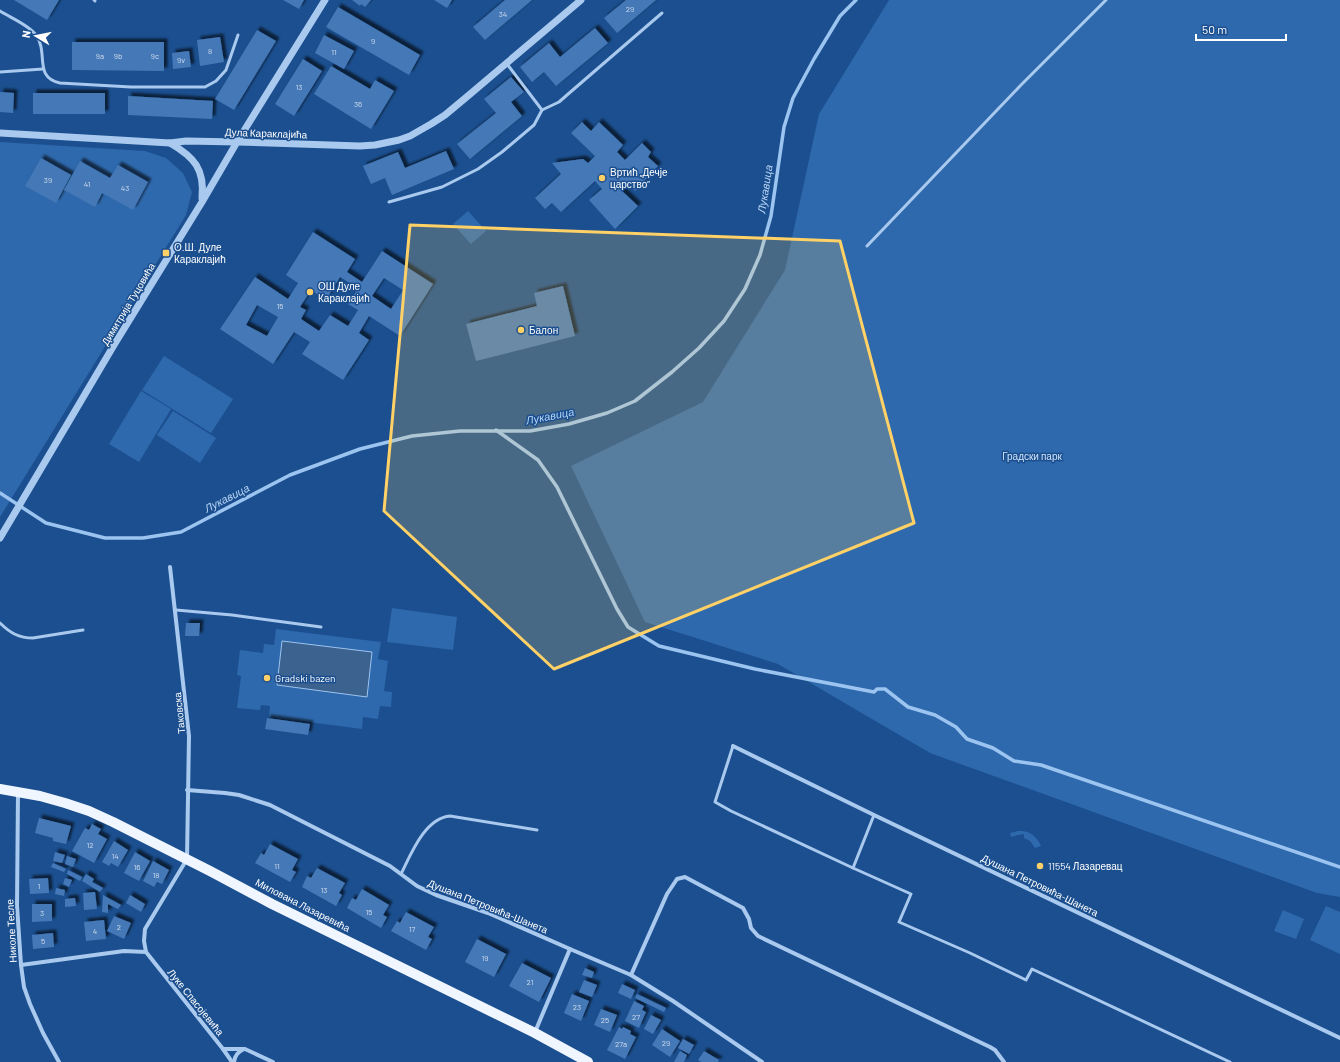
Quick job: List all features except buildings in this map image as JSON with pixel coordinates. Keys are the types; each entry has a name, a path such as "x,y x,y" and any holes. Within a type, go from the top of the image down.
{"main road":[{"name":"Милована Лазаревића","path":"0,789 65,802 89,811 187,859 272,904 535,1033 588,1062"}],"street":[{"name":"Димитрија Туцовића","path":"2,535 114,345 202,202 236,142 326,0"},
{"name":"Дула Караклајића","path":"0,133 170,143 186,141 360,146 390,143 410,136 445,115 581,0"},
{"path":"170,143 186,152 197,165 202,182 202,202"},
{"name":"Таковска","path":"170,567 189,736 187,859"},
{"name":"Душана Петровића-Шанета","path":"733,746 1340,1038"},
{"name":"Душана Петровића-Шанета","path":"187,790 239,795 270,805 390,866 417,886 436,895 488,913 631,974 762,1062"},
{"name":"Николе Тесле","path":"18,792 17,906 24,986 43,1033 59,1062"},
{"path":"21,965 124,951 146,952 144,941 145,929 187,859"},
{"path":"631,974 667,894 677,879 685,877 743,908 752,928 758,936 996,1050 1004,1062"},
{"path":"535,1033 570,949"},
{"name":"Луке Спасојевића","path":"146,952 233,1062"},
{"path":"223,1049 245,1049 273,1062"},
{"path":"233,1062 238,1053 245,1049"}],"lane":[{"path":"867,246 1021,85 1106,0"},
{"path":"0,11 25,26 36,35 41,47 44,73 49,79 60,83 131,87 205,87 216,81 226,70 238,35"},
{"path":"389,202 442,187 478,169 502,152 534,125 542,110 559,102 662,13"},
{"path":"507,63 542,110"},
{"path":"0,72 43,69"},
{"path":"176,610 232,614 321,627"},
{"path":"0,623 10,632 24,638 33,638 83,630"},
{"path":"733,746 715,802 731,811 911,894 899,922 970,953 1026,980 1032,969 1230,1062"},
{"path":"853,868 874,815"},
{"path":"401,874 423,833 432,823 442,818 450,816 538,830"}],"highlighted area":[{"path":"410,225 840,241 914,523 554,669 384,511"}],"green space":[{"name":"Градски парк","path":"889,0 1340,0 1340,897 1317,893 930,753 778,664 645,622 571,466 703,402 785,270 819,114"},
{"path":"0,142 145,151 166,158 183,173 192,192 186,215 0,517"},
{"path":"468,211 486,231 471,244 453,224"},
{"path":"164,356 233,399 211,433 142,390"},
{"path":"141,391 171,409 139,462 109,444"},
{"path":"173,411 216,438 200,463 157,435"},
{"path":"392,608 457,617 453,650 387,642"},
{"name":"Gradski bazen","path":"276,629 381,642 378,659 388,661 384,691 392,692 391,707 380,706 378,719 363,717 362,729 269,717 270,706 261,705 260,710 237,708 241,676 237,675 240,650 263,653 264,644 274,645"},
{"path":"1018,831 1032,834 1041,846 1035,848 1030,841 1024,838 1024,834 1011,837 1010,833"},
{"path":"1326,906 1340,912 1340,954 1310,940"},
{"path":"1283,910 1304,919 1296,939 1274,931"}],"shaded area":[{"path":"282,641 372,652 367,697 277,685"}],"waterway":[{"name":"Лукавица","path":"0,493 46,523 105,538 143,538 181,532 290,475 360,449 412,436 460,431 530,431 569,424 607,413 635,401 672,372 699,348 724,321 745,289 760,255 771,216 784,127 793,98 840,16 856,0"},
{"path":"496,430 538,460 557,487 617,609 628,627 659,646 755,669 874,692 877,689 885,689 908,707 935,715 956,727 967,739 993,748 1014,761 1041,765 1340,867"}],"place":[{"name":"Вртић „Дечје царство”","path":"602,178"},
{"name":"О.Ш. Дуле Караклајић","path":"166,253"},
{"name":"ОШ Дуле Караклајић","path":"310,292"},
{"name":"Балон","path":"521,330"},
{"name":"Gradski bazen","path":"267,678"},
{"name":"11554 Лазаревац","path":"1040,866"}]}
